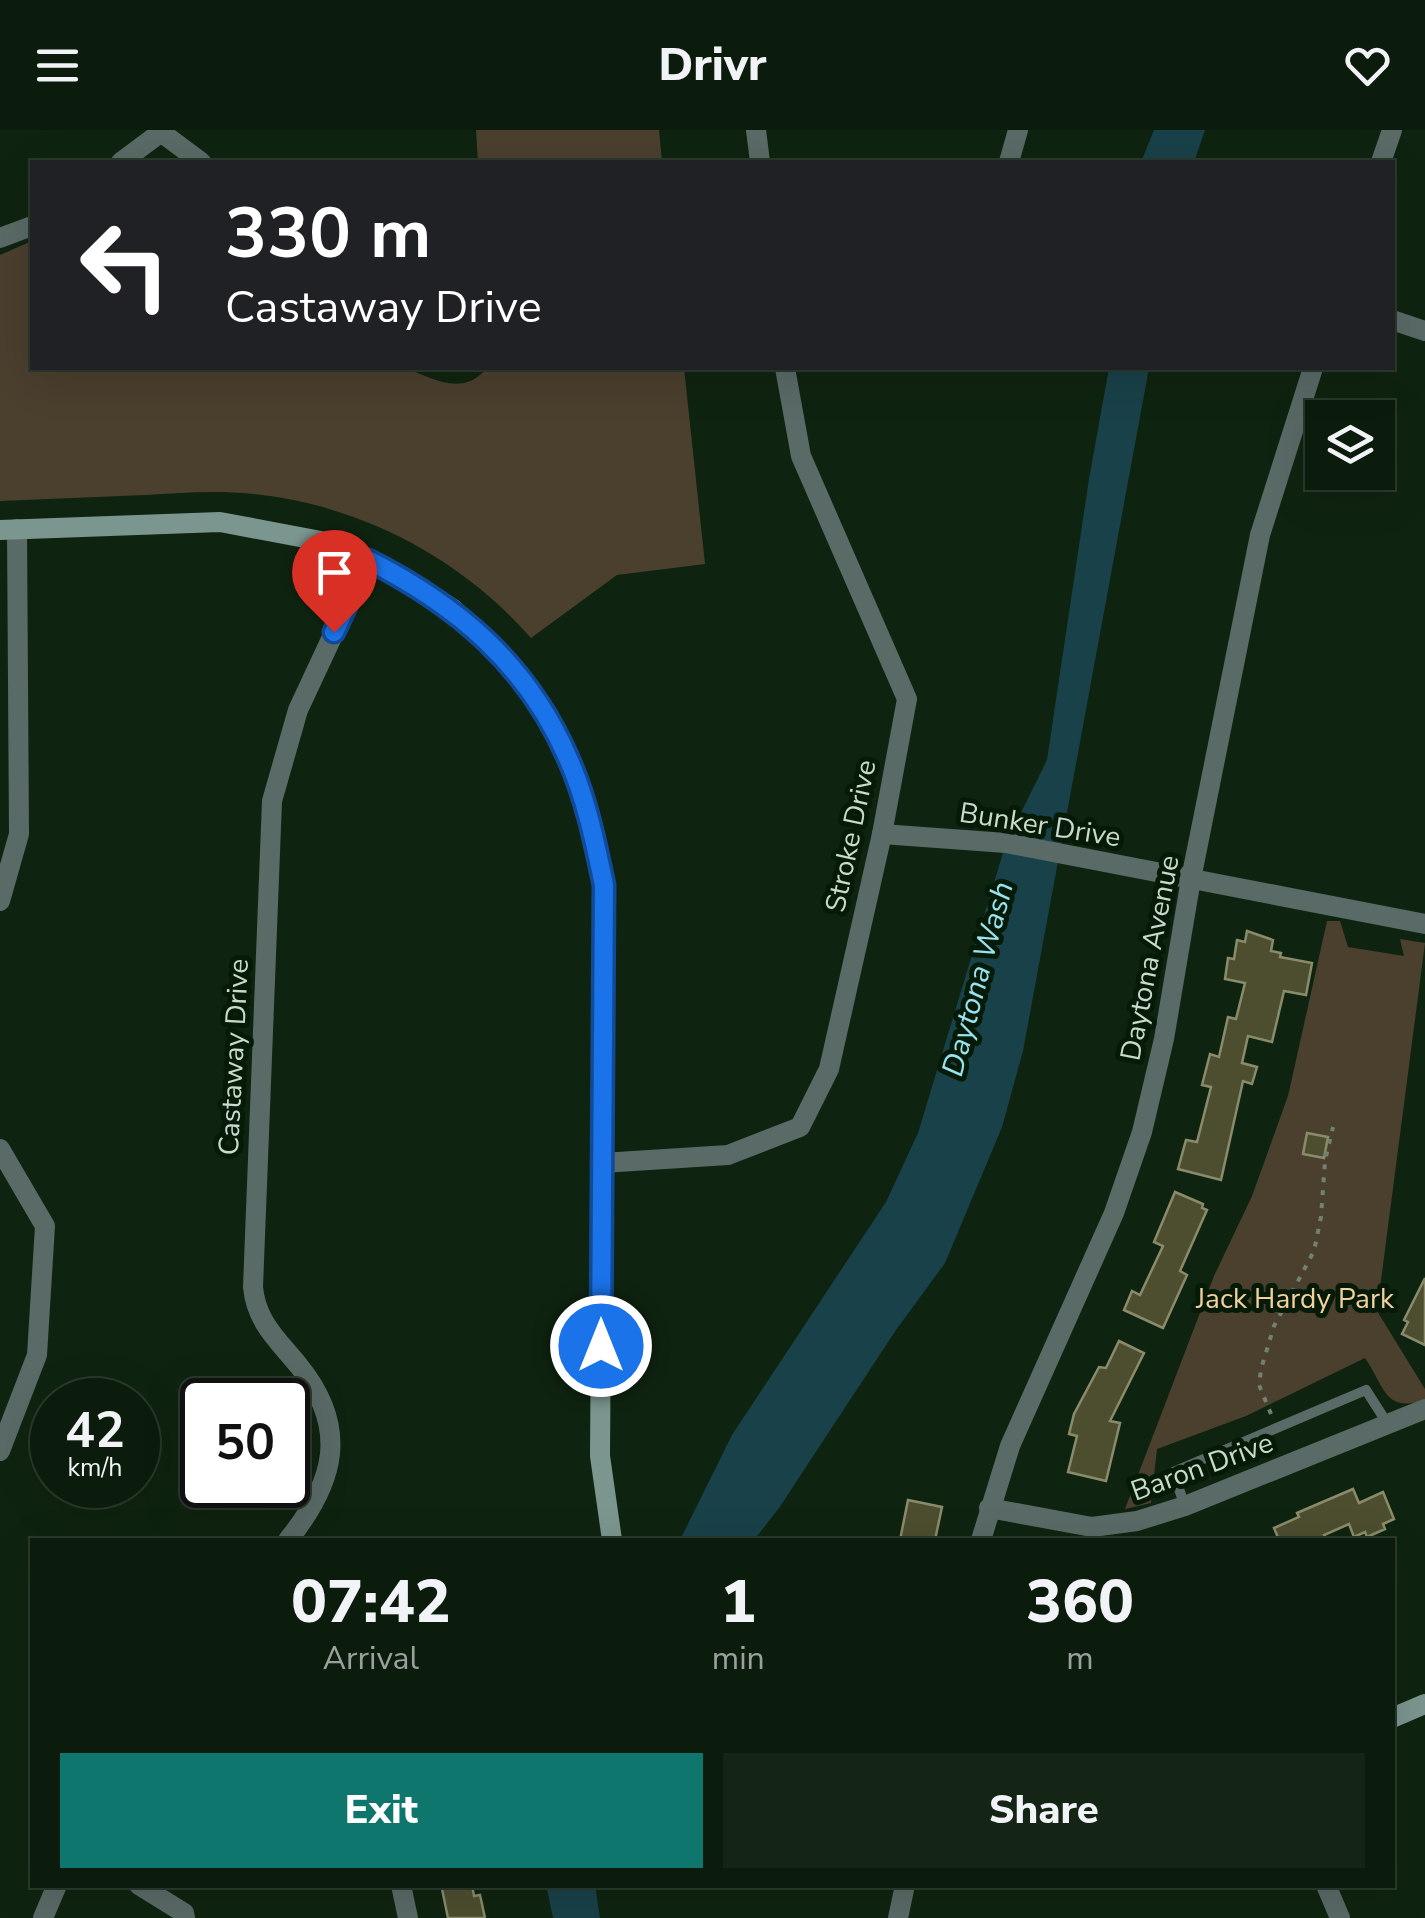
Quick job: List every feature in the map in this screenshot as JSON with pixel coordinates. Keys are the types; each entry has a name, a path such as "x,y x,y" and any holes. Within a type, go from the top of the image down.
{"main road":[{"path":"8,530 220,522 322,541 409,580 453,609 497,650 534,698 568,757 590,821 604,885 600,1456 612,1538"},
{"path":"1395,1717 1425,1704"}],"street":[{"path":"756,130 760,160"},
{"path":"1010,160 1018,130"},
{"path":"1382,160 1392,130"},
{"path":"124,160 163,132 198,160"},
{"path":"0,238 30,227"},
{"path":"1395,321 1425,331"},
{"name":"Stroke Drive","path":"602,1163 728,1156 800,1127 830,1070 907,699 801,456 785,370"},
{"name":"Daytona Avenue","path":"982,1538 1010,1446 1127,1179 1164,1039 1260,535 1312,370"},
{"path":"0,901 20,834 8,530"},
{"name":"Castaway Drive","path":"289,1538 332,1461 330,1430 321,1398 302,1368 263,1324 254,1303 272,801 298,710 368,560"},
{"name":"Bunker Drive","path":"882,834 1006,843 1425,924"},
{"path":"0,1149 45,1226 37,1355 0,1451"},
{"name":"Baron Drive","path":"989,1508 1072,1526 1106,1528 1185,1506 1425,1409"},
{"path":"43,1918 56,1888"},
{"path":"144,1888 186,1918"},
{"path":"402,1888 408,1918"},
{"path":"898,1918 904,1888"},
{"path":"1327,1888 1340,1918"}],"lane":[{"path":"1185,1506 1173,1472 1366,1390 1387,1424"}],"path":[{"path":"1277,1428 1259,1385 1260,1369 1274,1326 1314,1251 1333,1127"}],"green space":[{"path":"476,130 659,130 662,160 478,160"},
{"path":"30,242 30,370 410,370 458,384 485,370 684,370 705,564 617,575 531,638 473,583 440,560 406,540 332,510 293,500 226,492 0,501 0,255"},
{"name":"Jack Hardy Park","path":"1327,921 1340,921 1348,947 1404,956 1400,939 1425,943 1377,1311 1425,1389 1425,1400 1393,1400 1365,1358 1246,1416 1157,1449 1151,1503 1125,1509 1214,1276 1252,1196 1288,1096"}],"water":[{"path":"1154,130 1205,130 1195,160 1142,160"},
{"name":"Daytona Wash","path":"1109,370 1149,370 1023,1051 1002,1127 945,1263 779,1508 756,1538 681,1538 732,1435 886,1202 918,1133 1006,843 1047,760"},
{"path":"547,1888 595,1888 600,1918 553,1918"}],"building":[{"path":"1247,931 1273,940 1271,951 1281,953 1280,957 1312,963 1306,995 1284,991 1272,1042 1248,1036 1242,1063 1257,1067 1252,1084 1243,1081 1221,1180 1178,1169 1186,1140 1197,1142 1211,1087 1202,1085 1210,1054 1219,1057 1228,1017 1236,1019 1245,983 1225,979 1228,958 1234,959 1237,940 1245,942"},
{"path":"1307,1133 1328,1137 1324,1158 1303,1154"},
{"path":"1175,1192 1203,1204 1202,1208 1207,1210 1180,1271 1187,1275 1163,1328 1124,1310 1132,1291 1140,1295 1163,1246 1154,1242"},
{"path":"1425,1278 1425,1345 1402,1334 1408,1322 1404,1320"},
{"path":"1119,1341 1144,1353 1110,1421 1120,1423 1106,1481 1068,1472 1077,1436 1069,1434 1074,1414 1099,1367 1106,1368"},
{"path":"1353,1489 1359,1503 1383,1492 1394,1519 1383,1524 1385,1529 1367,1537 1365,1532 1354,1537 1349,1524 1324,1535 1326,1538 1278,1538 1274,1528 1299,1517 1297,1513"},
{"path":"908,1500 942,1507 935,1538 900,1538"},
{"path":"473,1888 474,1896 480,1895 485,1918 448,1918 442,1889"}],"route":[{"path":"334,632 368,560 409,580 453,609 497,650 534,698 568,757 590,821 604,885 601,1346"}]}
